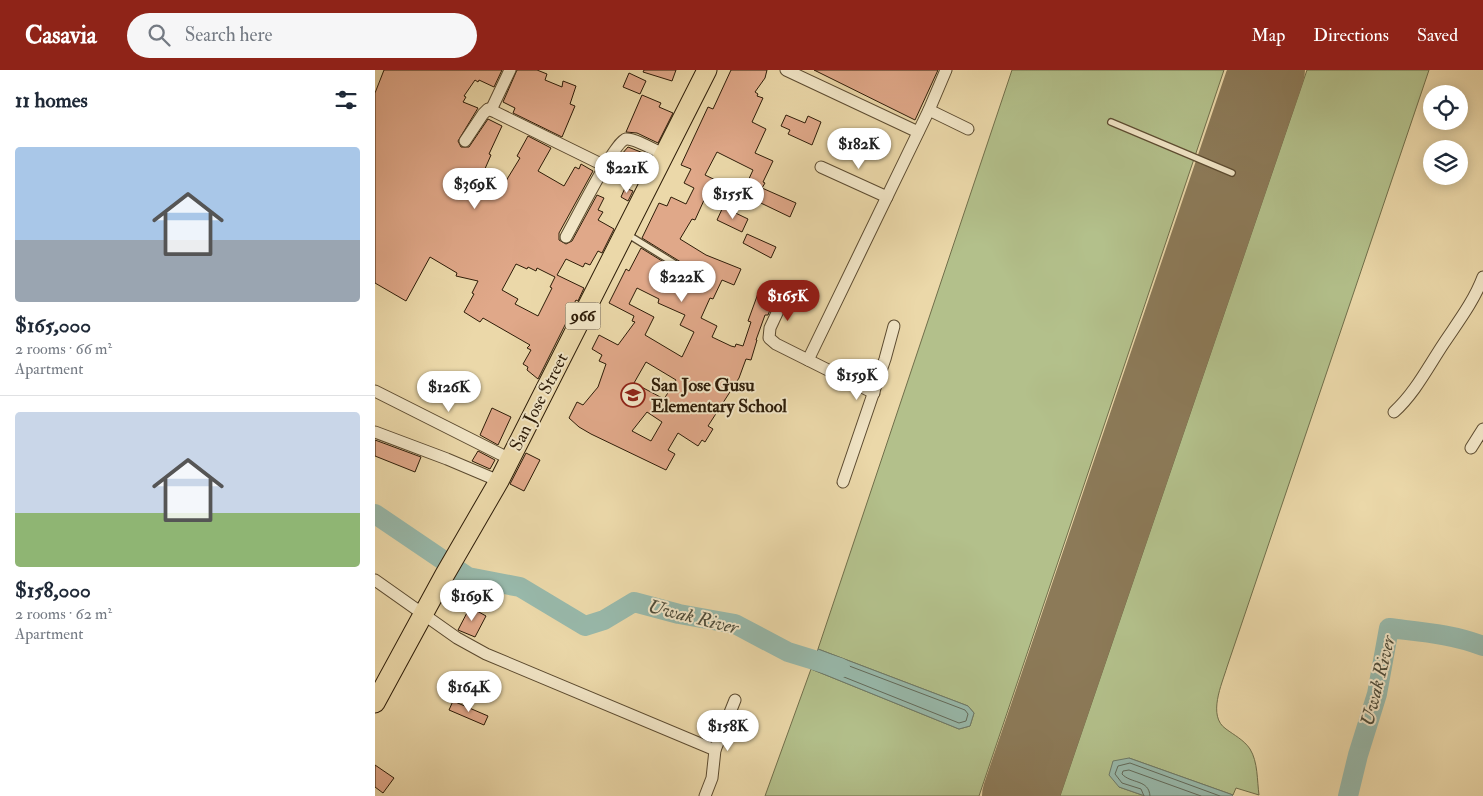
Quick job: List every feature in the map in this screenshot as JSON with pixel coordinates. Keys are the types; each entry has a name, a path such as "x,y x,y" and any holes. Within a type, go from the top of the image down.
{"main road":[{"name":"San Jose Street","path":"375,703 444,576 499,482 707,70"}],"street":[{"path":"491,110 510,70"},
{"path":"786,70 918,132"},
{"path":"808,360 929,110 946,70"},
{"path":"465,141 485,110 491,110 605,166"},
{"path":"929,110 968,129"},
{"path":"566,237 621,141 627,139 665,155"},
{"path":"821,167 887,197"},
{"path":"1394,412 1405,401 1421,379 1471,300 1483,277"},
{"path":"783,300 770,328 769,338 776,344 874,393"},
{"path":"843,482 874,393 894,326"},
{"path":"375,391 510,459"},
{"path":"1471,448 1483,429"},
{"path":"375,432 499,482"},
{"path":"375,580 457,638 485,654 715,750"},
{"path":"705,796 712,778 715,750 735,700"}],"lane":[{"path":"1111,122 1232,173"},
{"path":"625,233 690,273"}],"green space":[{"path":"1012,70 1224,70 979,796 765,796 811,669 959,729 970,726 974,713 968,706 818,649"},
{"path":"1307,70 1429,70 1219,691 1217,716 1220,723 1242,740 1253,754 1259,795 1236,788 1233,795 1129,758 1119,787 1145,796 1060,796"}],"water":[{"path":"818,649 968,706 974,713 970,726 959,729 811,669"},
{"path":"1129,758 1233,795 1145,796 1119,787 1109,775 1113,761"}],"building":[{"path":"384,70 502,70 494,87 475,80 464,96 466,97 463,102 478,108 458,141 461,147 469,147 488,119 502,126 489,154 491,155 484,171 488,172 485,180 501,189 520,158 517,156 528,136 551,148 538,171 564,186 575,167 579,169 581,164 593,171 559,233 559,240 566,244 572,241 597,195 604,198 598,210 603,212 598,220 614,229 602,253 598,251 590,265 585,263 583,267 566,259 557,275 584,288 578,301 576,300 567,316 569,317 538,379 523,364 531,350 527,348 530,345 483,318 480,322 464,312 474,294 472,293 478,281 456,276 457,273 430,257 406,301 375,283 375,93","holes":["516,264 527,269 528,267 536,271 537,268 555,277 550,287 552,288 538,316 515,304 518,299 502,290"]},
{"path":"517,70 537,70 547,74 545,80 562,87 563,81 576,86 570,104 575,106 562,137 513,113 515,108 503,102"},
{"path":"644,70 676,70 672,81 643,72"},
{"path":"731,70 767,70 765,78 755,92 758,94 757,96 763,98 752,122 766,129 755,153 773,161 762,188 796,203 790,217 742,194 753,170 717,152 705,175 730,187 722,204 709,197 708,199 705,198 695,220 692,219 680,239 706,255 741,269 734,285 722,280 713,299 710,298 701,318 717,326 712,337 731,346 735,347 736,344 743,346 751,322 748,321 760,288 774,297 770,304 772,305 768,315 765,315 751,360 746,359 739,378 708,426 713,429 705,442 702,440 698,446 678,433 668,450 675,454 666,470 591,434 569,418 577,402 583,405 598,387 606,364 599,361 602,355 592,349 599,335 618,345 635,322 632,321 634,316 609,303 626,269 629,271 641,248 688,277 694,275 692,269 642,238 659,203 667,206 671,197 686,204 694,188 684,183 691,169 681,165 708,107 713,109","holes":["637,288 659,299 658,303 685,315 680,325 694,332 682,357 645,335 654,317 629,304","646,362 676,380 664,399 634,383","647,412 662,422 651,441 632,431"]},
{"path":"814,70 938,70 915,120"},
{"path":"629,73 646,81 640,94 623,87"},
{"path":"642,95 661,103 659,107 673,113 658,143 637,133 626,132"},
{"path":"786,115 805,123 808,116 821,122 812,145 788,134 790,130 781,126"},
{"path":"628,147 651,156 642,174 618,163 621,155"},
{"path":"625,188 633,191 628,201 621,197"},
{"path":"723,207 748,219 742,232 717,220"},
{"path":"747,234 776,247 771,258 743,243"},
{"path":"492,408 511,417 498,445 480,435"},
{"path":"375,440 421,457 415,472 375,456"},
{"path":"478,451 495,460 490,469 472,461"},
{"path":"526,453 540,460 524,491 510,484"},
{"path":"470,607 486,616 475,637 458,630"},
{"path":"453,701 488,716 484,725 449,710"},
{"path":"375,765 394,778 383,793 375,787"}],"waterway":[{"name":"Uwak River","path":"375,514 468,577 520,587 585,626 604,620 634,602 679,614 735,624 788,652 840,668"},
{"name":"Uwak River","path":"1348,796 1358,755 1377,694 1389,628 1449,636 1483,646"}],"runway":[{"path":"1020,796 1267,70"}],"place":[{"name":"San Jose Gusu Elementary School","path":"633,395"}]}
